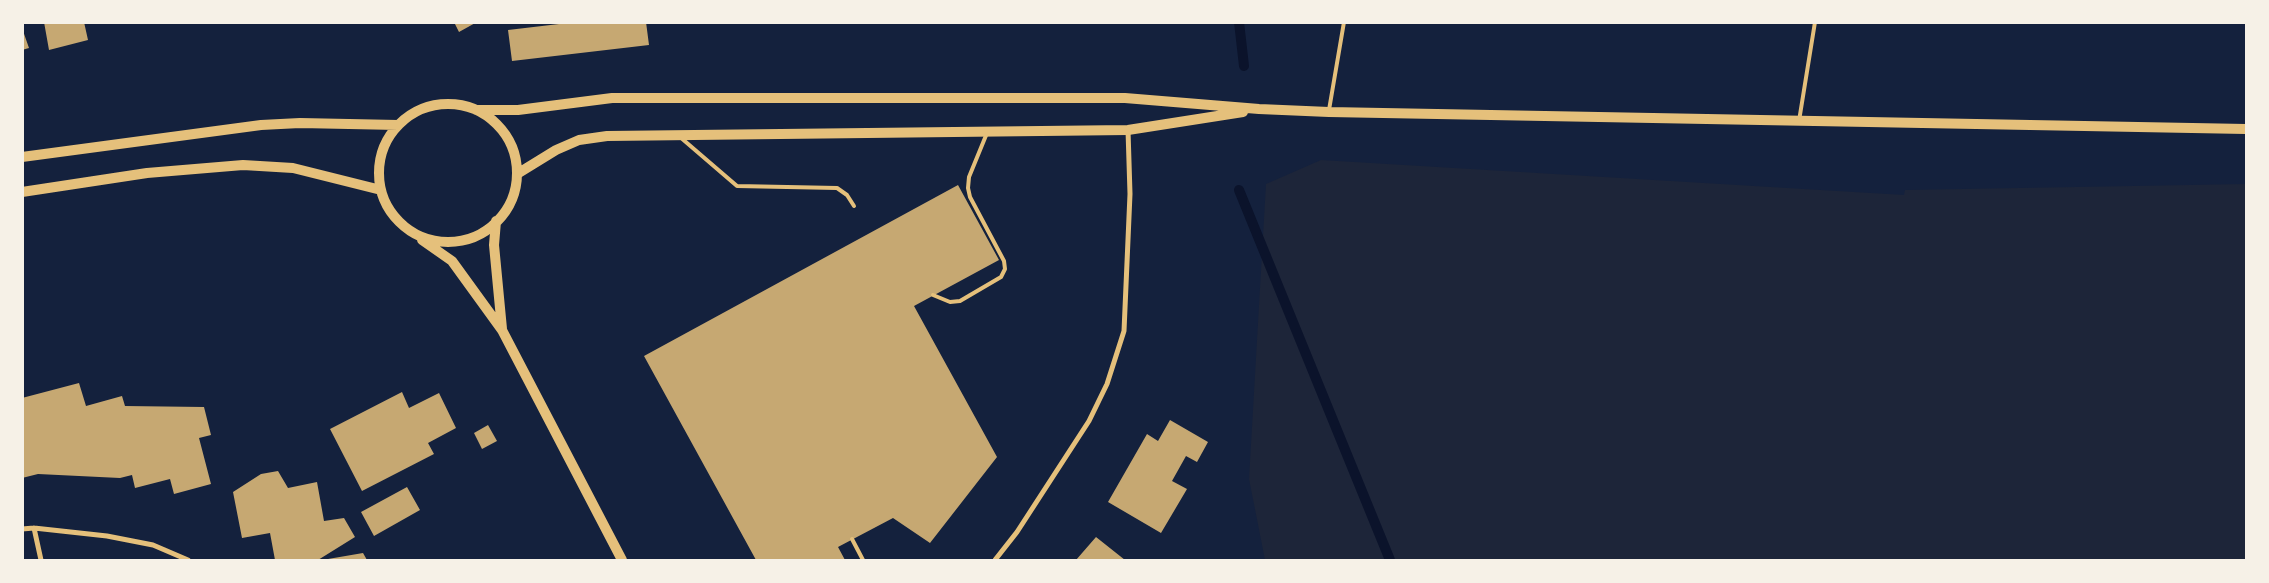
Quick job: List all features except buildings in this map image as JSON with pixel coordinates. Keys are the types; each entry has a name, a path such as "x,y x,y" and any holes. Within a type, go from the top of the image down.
{"main road":[{"path":"476,110 518,110 612,98 1125,98 1259,109 1328,112 2246,129"},
{"path":"413,233 434,241 456,242 477,236 496,221 506,210 514,193 517,174 514,154 507,136 494,121 476,110 456,104 434,105 414,112 398,125 387,139 380,155 378,172 381,190 387,207 399,222 413,233 452,261 502,330 622,560"},
{"path":"517,174 556,150 580,140 607,136 1128,130 1259,109"},
{"path":"22,156 261,125 300,123 398,125"},
{"path":"22,192 147,173 243,165 293,168 381,190"},
{"path":"496,221 494,246 502,330"}],"street":[{"path":"995,560 1017,532 1089,421 1107,384 1124,331 1130,194 1128,130"},
{"path":"22,529 34,528 107,536 153,545 188,560"},
{"path":"34,528 41,560"}],"lane":[{"path":"1328,112 1344,22"},
{"path":"1799,120 1815,22"},
{"path":"933,295 950,302 960,301 1001,277 1005,269 1004,262 970,197 968,188 969,177 988,131"},
{"path":"678,136 737,186 837,188 847,195 854,206"},
{"path":"852,539 863,560"}],"shaded area":[{"path":"1321,160 1904,195 1905,190 2246,184 2246,560 1265,560 1249,479 1266,184"}],"waterway":[{"path":"1239,22 1244,66"},
{"path":"1239,190 1390,560"}]}
